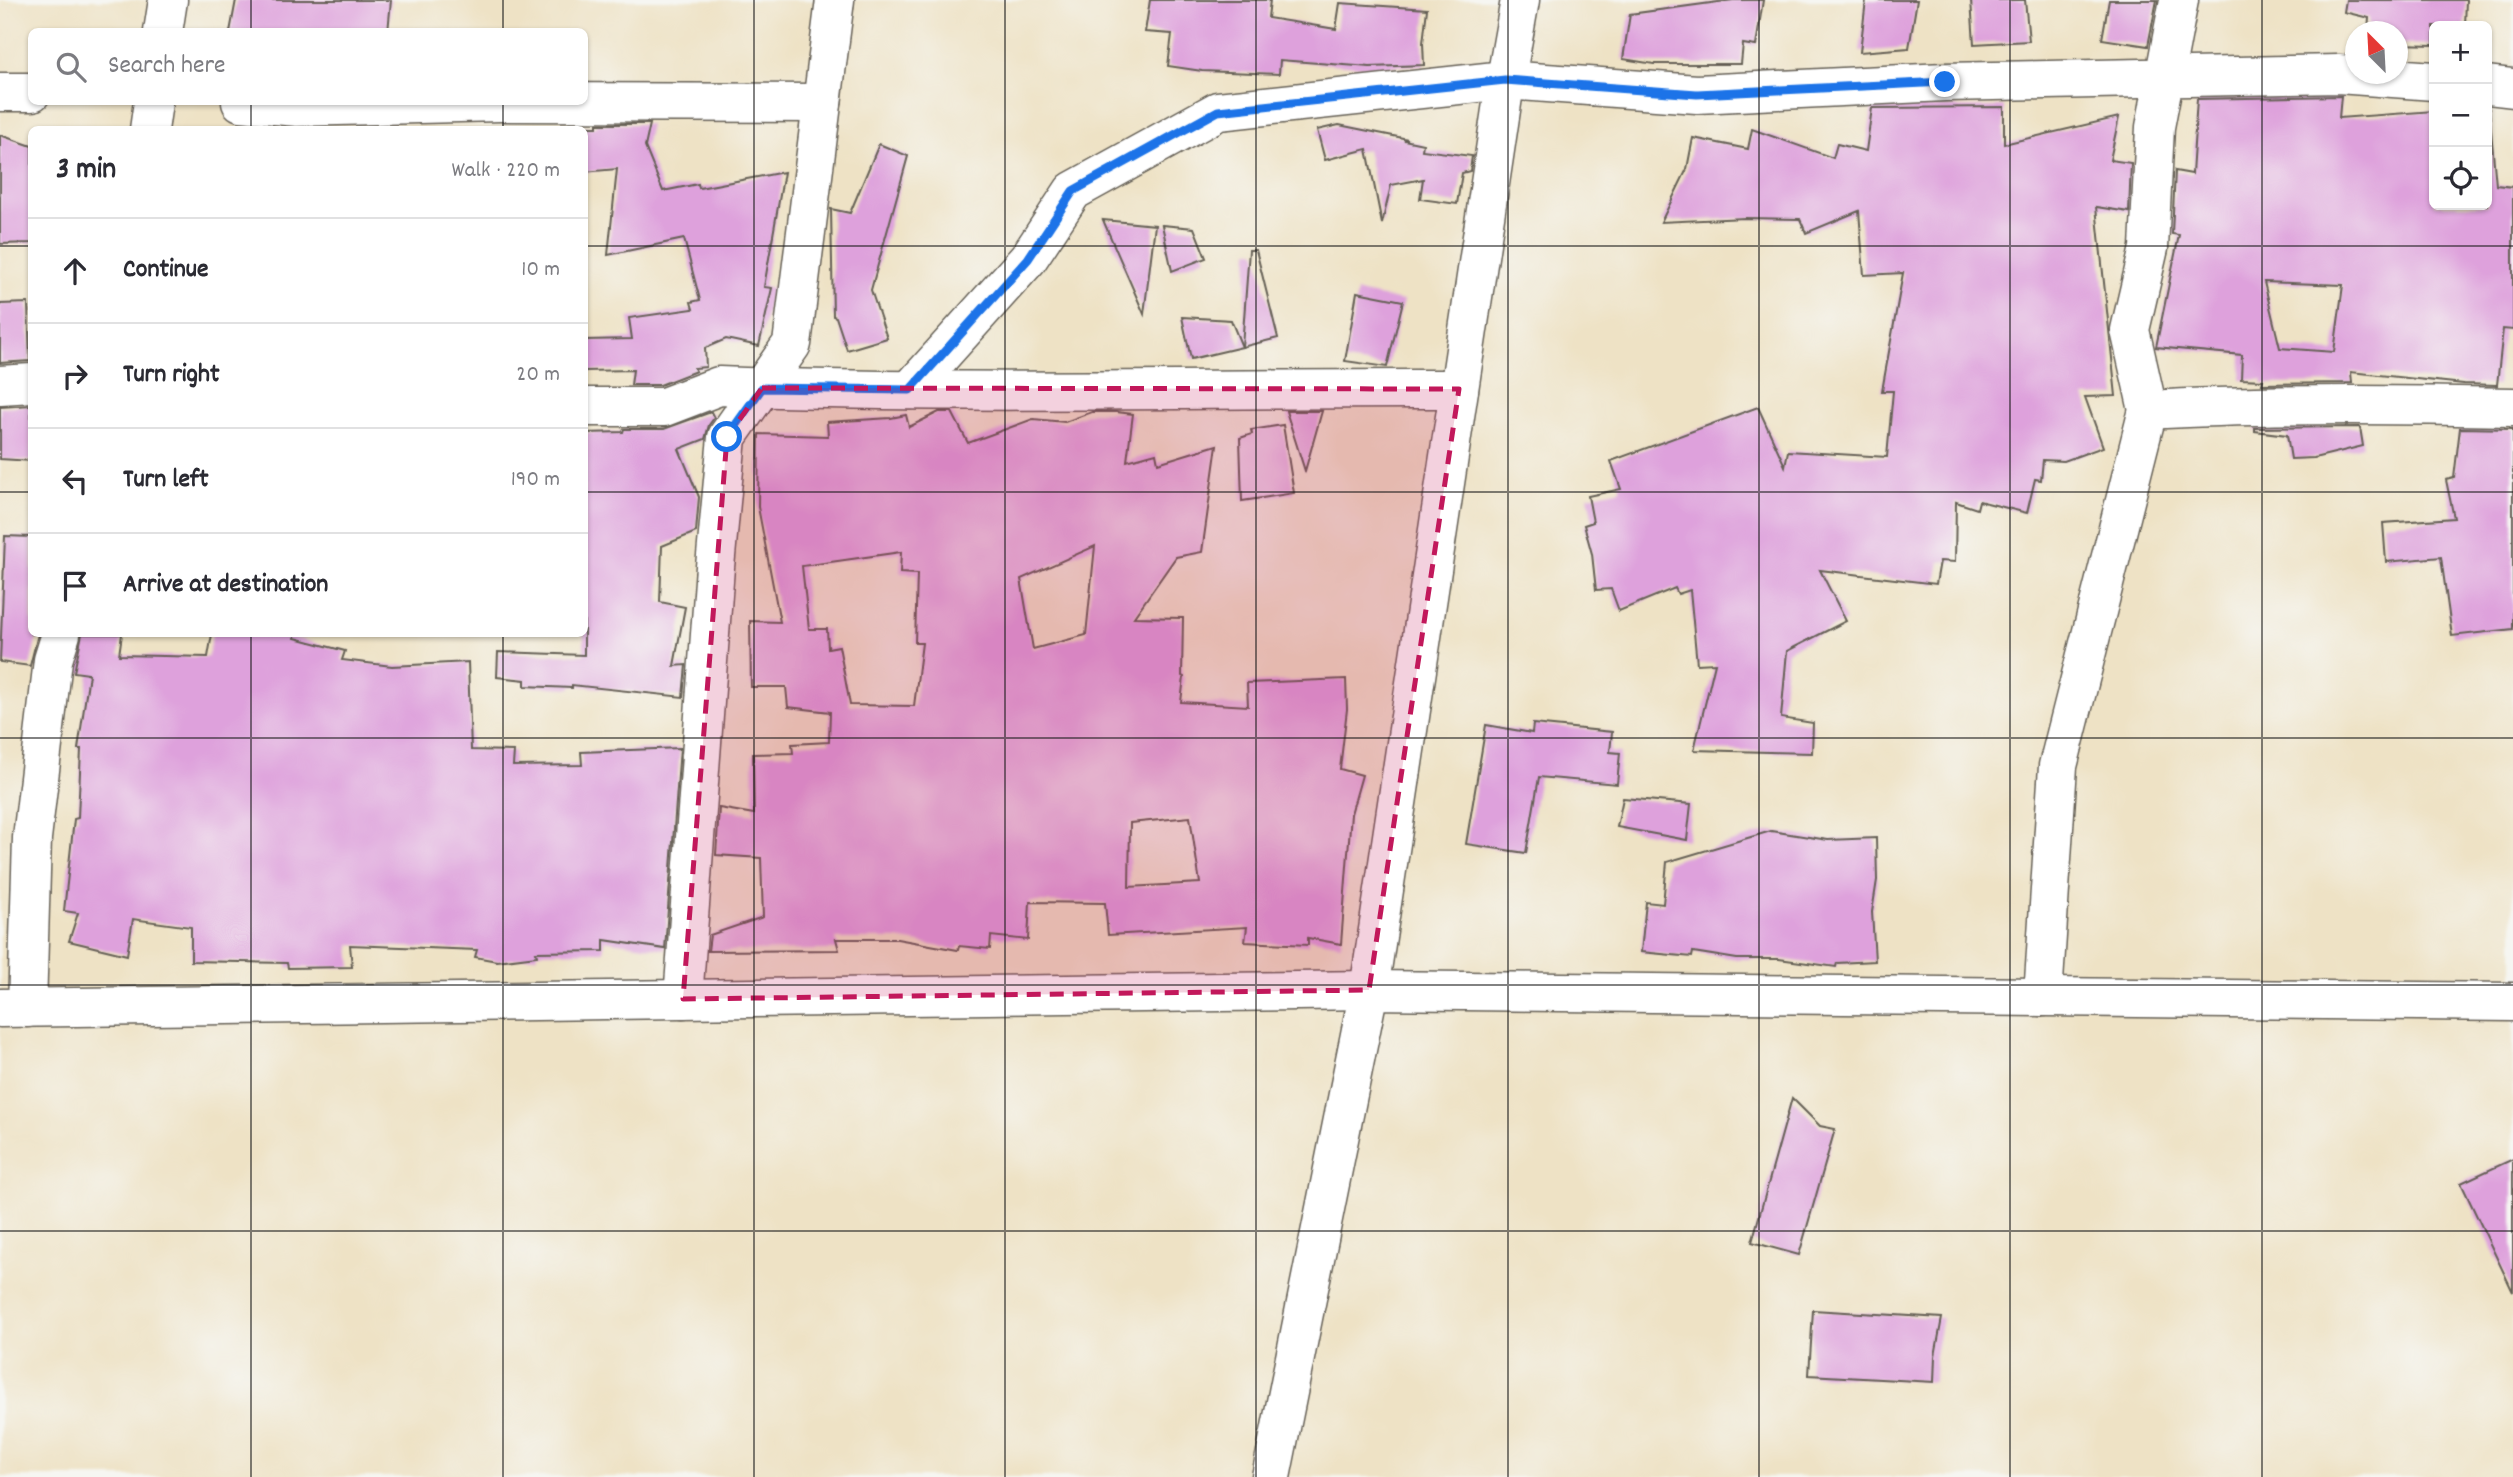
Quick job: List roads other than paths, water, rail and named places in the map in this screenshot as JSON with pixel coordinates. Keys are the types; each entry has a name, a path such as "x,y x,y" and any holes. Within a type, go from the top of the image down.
{"street":[{"path":"164,28 168,0"},
{"path":"684,999 727,437 792,344 835,0"},
{"path":"1271,1477 1369,990 1505,80 1520,0"},
{"path":"2043,997 2058,766 2148,410 2130,330 2150,248 2155,127 2179,0"},
{"path":"910,390 1028,259 1073,191 1218,111 1505,80 1697,94 1945,82 2337,74 2429,81"},
{"path":"2492,86 2513,88"},
{"path":"0,92 28,92"},
{"path":"588,102 822,103"},
{"path":"150,126 153,105"},
{"path":"275,105 379,105"},
{"path":"0,385 28,383"},
{"path":"588,407 664,407 719,386 1190,392 1323,388 1459,389"},
{"path":"2148,410 2375,404 2513,407"},
{"path":"60,637 53,660 14,1008 1369,990 2513,1002"}]}
